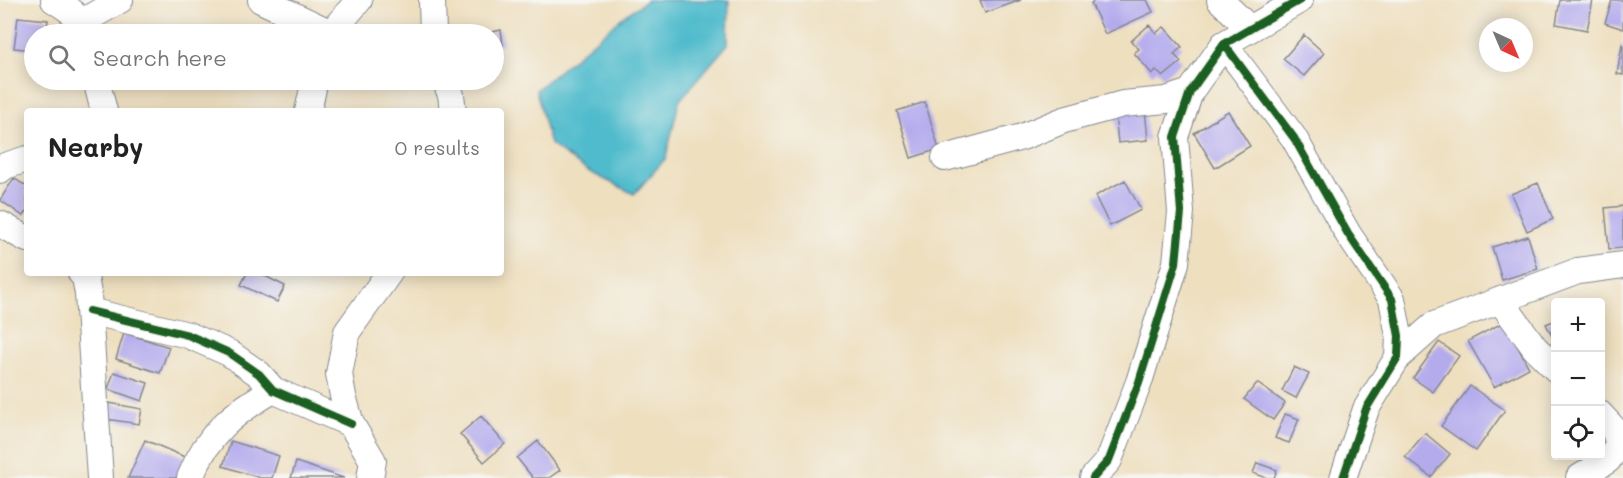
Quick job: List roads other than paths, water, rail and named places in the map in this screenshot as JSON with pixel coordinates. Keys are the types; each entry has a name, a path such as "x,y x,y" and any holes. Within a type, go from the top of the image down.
{"street":[{"path":"54,0 72,11 80,24"},
{"path":"88,24 120,0"},
{"path":"261,0 310,24"},
{"path":"339,24 359,0"},
{"path":"432,0 433,24"},
{"path":"1220,0 1250,29"},
{"path":"1094,478 1109,460 1134,393 1176,263 1181,212 1175,137 1190,92 1224,44 1300,0"},
{"path":"1224,44 1294,138 1348,234 1392,299 1399,336 1398,357"},
{"path":"99,90 103,108"},
{"path":"309,108 313,90"},
{"path":"449,90 453,108"},
{"path":"945,158 1104,109 1123,104 1166,100 1190,92"},
{"path":"0,170 24,160"},
{"path":"0,224 24,237"},
{"path":"1343,478 1366,409 1398,357 1434,325 1578,271 1623,265"},
{"path":"84,276 88,294 100,478"},
{"path":"370,478 373,461 351,424 339,374 347,332 387,276"},
{"path":"1500,300 1535,348 1551,364"},
{"path":"89,311 188,335 229,352 259,374 273,390 351,424"},
{"path":"190,478 196,462 216,431 243,408 273,390"},
{"path":"1579,478 1608,460 1619,444 1614,429 1605,419"}],"water":[{"path":"647,0 729,0 728,44 679,101 666,158 634,194 588,171 550,144 536,90 623,17"}]}
